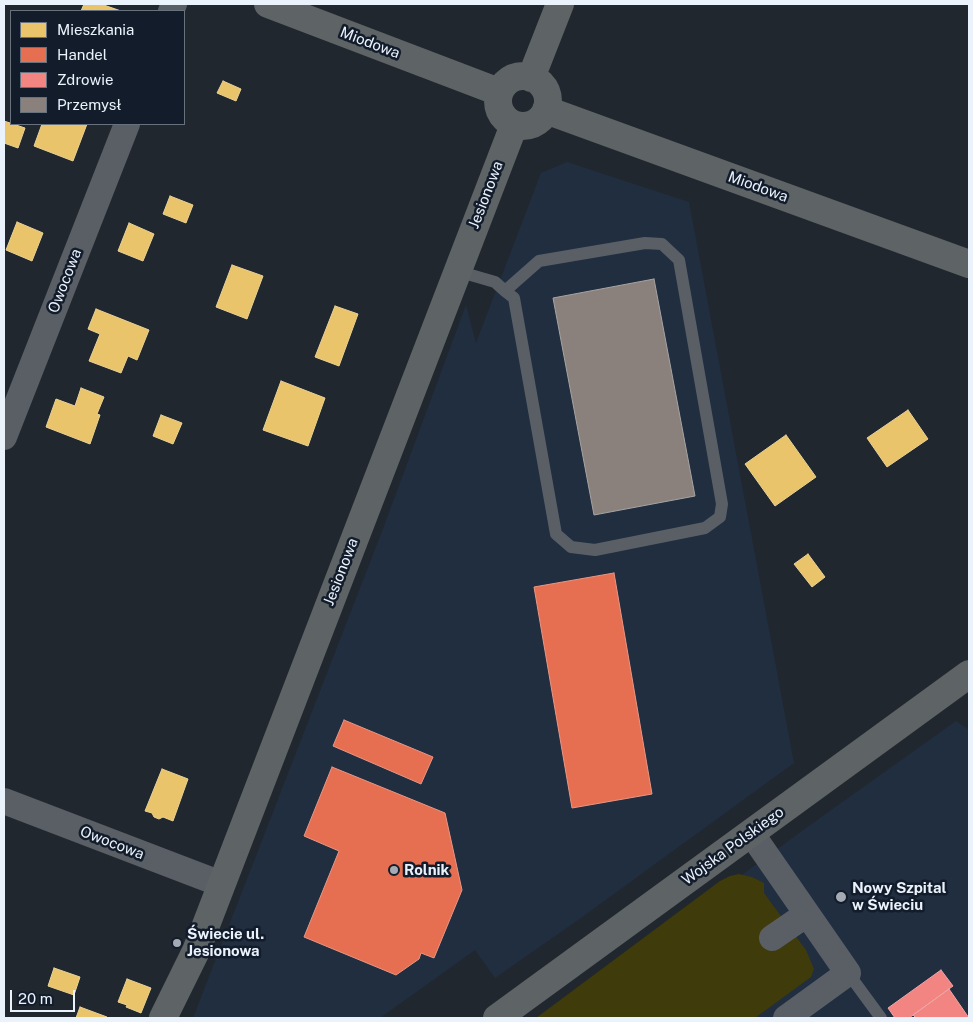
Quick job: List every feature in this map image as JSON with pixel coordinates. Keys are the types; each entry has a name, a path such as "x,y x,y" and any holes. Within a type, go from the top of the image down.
{"street":[{"name":"Miodowa","path":"268,4 499,92"},
{"path":"531,78 560,4"},
{"path":"522,76 531,78 540,83 545,91 548,100 546,110 541,118 533,124 524,126 514,125 506,120 500,112 497,102 499,92 504,84 512,78 522,76"},
{"name":"Miodowa","path":"546,110 969,264"},
{"name":"Owocowa","path":"4,437 127,125"},
{"name":"Jesionowa","path":"163,1018 196,950 514,125"},
{"name":"Wojska Polskiego","path":"497,1018 964,681"},
{"name":"Owocowa","path":"4,801 221,884"},
{"path":"751,833 848,973 786,1018"},
{"path":"772,938 807,914"}],"lane":[{"path":"457,271 495,282 505,291 514,298 556,534 571,547 595,550 705,528 720,516 722,504 679,260 662,244 645,244 539,261 505,291"},
{"path":"848,973 881,1018"}],"shaded area":[{"path":"567,162 689,202 794,763 495,978 475,950 380,1018 193,1018 381,534 466,305 476,343 541,173"},
{"name":"Nowy Szpital w Świeciu","path":"956,721 969,730 969,1018 555,1018 611,970"},
{"path":"739,874 752,877 764,883 764,893 806,950 814,969 811,977 755,1018 536,1018 720,881"}],"building: Mieszkania":[{"path":"84,4 101,4 118,10 81,10"},
{"path":"223,81 241,89 236,101 217,93"},
{"path":"4,121 10,123 10,125 25,128 18,148 4,143"},
{"path":"42,125 87,125 73,161 34,146"},
{"path":"170,196 193,205 186,223 163,214"},
{"path":"17,222 43,233 32,261 6,250"},
{"path":"129,223 154,234 143,261 118,251"},
{"path":"232,265 263,276 247,319 216,307"},
{"path":"335,306 358,314 339,366 315,357"},
{"path":"96,309 149,330 137,360 128,356 121,373 89,361 100,334 88,329"},
{"path":"281,381 325,398 308,446 263,430"},
{"path":"81,388 104,397 97,414 100,415 90,444 46,427 56,399 75,406"},
{"path":"908,410 928,439 887,467 867,438"},
{"path":"161,415 182,423 173,444 153,436"},
{"path":"786,435 816,477 775,506 745,464"},
{"path":"808,554 825,577 812,587 794,564"},
{"path":"162,769 188,779 173,821 163,817 159,819 154,817 152,813 145,811"},
{"path":"54,968 80,977 74,995 48,986"},
{"path":"127,979 151,988 141,1013 118,1002"},
{"path":"80,1007 107,1017 107,1018 76,1018"}],"building: Handel":[{"path":"614,573 652,794 572,808 534,587"},
{"path":"344,720 433,757 421,784 333,746"},
{"name":"Rolnik","path":"332,767 445,813 462,890 434,958 421,953 419,959 396,975 304,937 339,851 304,836"}],"building: Zdrowie":[{"path":"941,970 953,986 909,1018 895,1018 888,1008"},
{"path":"949,989 969,1018 916,1018 913,1015"}],"building: Przemysł":[{"path":"654,279 695,496 594,515 553,298"}],"place":[{"name":"Rolnik","path":"394,870"},
{"name":"Nowy Szpital w Świeciu","path":"841,897"},
{"name":"Świecie ul. Jesionowa","path":"177,943"}]}
